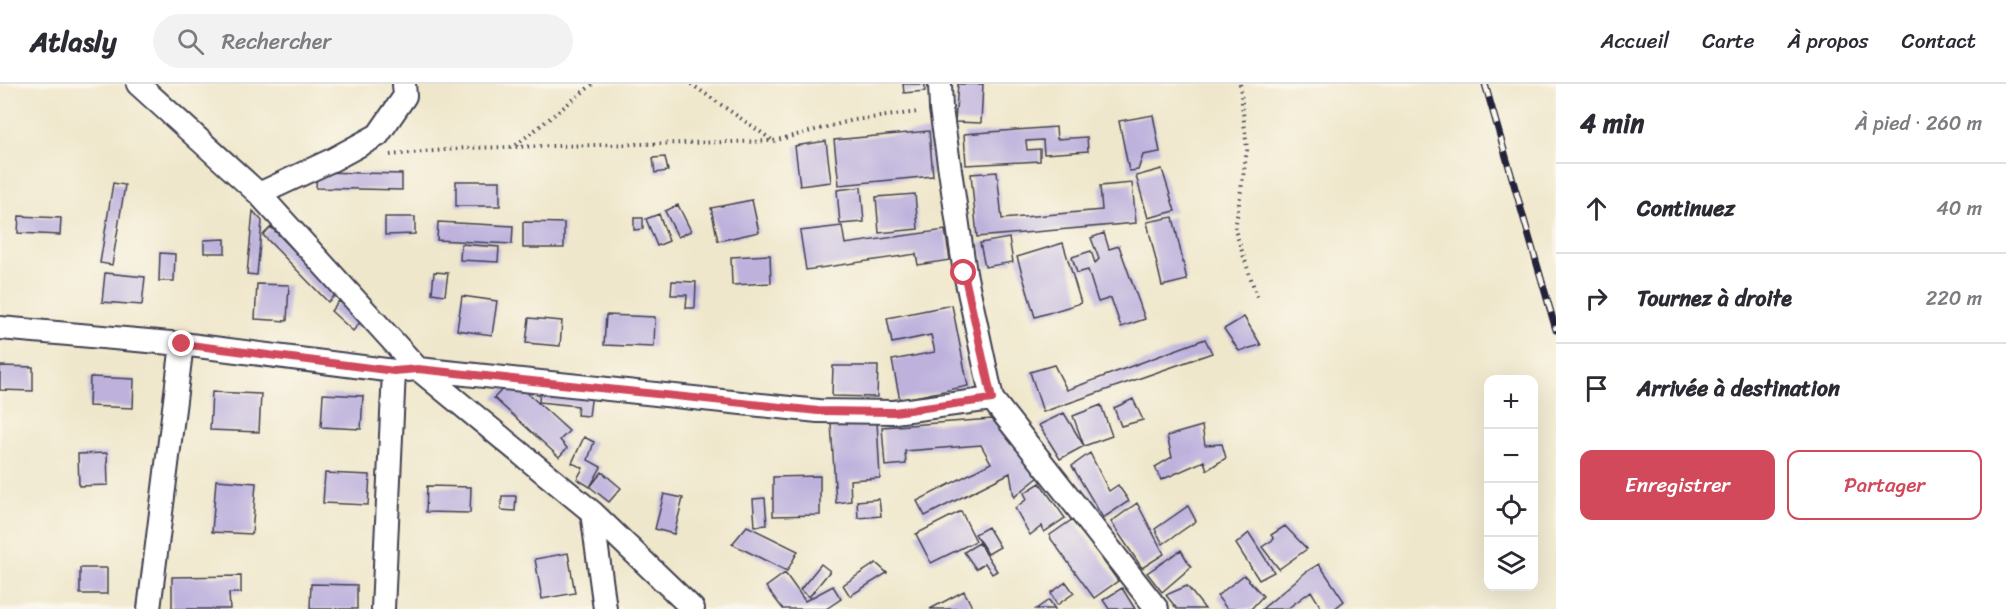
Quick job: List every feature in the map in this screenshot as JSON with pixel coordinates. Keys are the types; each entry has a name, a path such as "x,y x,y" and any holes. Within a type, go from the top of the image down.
{"street":[{"path":"138,84 259,194 418,369 592,512 693,609"},
{"path":"259,194 332,160 378,135 405,96 404,84"},
{"path":"940,84 941,109 964,273 992,399 1157,609"},
{"path":"0,328 182,344 394,371 418,369 818,411 894,412 992,399"},
{"path":"149,609 182,344"},
{"path":"383,609 394,371"},
{"path":"592,512 605,609"}],"path":[{"path":"515,146 593,84"},
{"path":"691,84 773,141"},
{"path":"1240,84 1246,150 1235,230 1257,297"},
{"path":"388,155 515,146 773,141 854,120 941,109"}],"building":[{"path":"903,84 925,84 925,91 904,93"},
{"path":"958,84 983,84 981,123 955,122"},
{"path":"1153,115 1160,152 1143,155 1138,170 1129,171 1119,121"},
{"path":"1056,127 1057,139 1087,137 1088,151 1044,154 1043,140 1026,141 1027,150 1040,149 1040,161 966,165 964,134"},
{"path":"929,131 933,176 839,185 834,140"},
{"path":"826,141 831,182 800,186 795,146"},
{"path":"665,157 668,171 655,173 653,158"},
{"path":"1162,169 1175,211 1148,218 1136,176"},
{"path":"317,172 402,174 402,190 316,188"},
{"path":"997,172 1002,219 1102,210 1100,186 1132,183 1136,223 977,237 971,174"},
{"path":"456,181 500,181 500,206 456,206"},
{"path":"113,183 125,185 112,265 100,263"},
{"path":"861,187 864,222 840,224 837,190"},
{"path":"915,194 918,229 879,233 876,197"},
{"path":"752,200 759,232 718,241 711,208"},
{"path":"678,205 691,231 678,237 665,211"},
{"path":"253,211 262,221 257,275 247,274"},
{"path":"659,214 669,241 657,246 646,219"},
{"path":"19,216 61,218 60,235 18,233"},
{"path":"385,217 415,217 415,234 385,235"},
{"path":"1173,217 1187,280 1162,286 1147,222"},
{"path":"634,218 643,218 643,229 634,230"},
{"path":"438,222 513,226 512,244 437,240"},
{"path":"523,222 564,223 564,248 523,248"},
{"path":"842,226 845,244 945,230 950,260 918,265 916,254 806,270 800,231"},
{"path":"271,227 336,294 328,302 263,235"},
{"path":"1104,233 1109,249 1119,246 1145,319 1121,327 1111,298 1098,302 1088,270 1077,273 1072,257 1091,251 1095,263 1099,259 1091,238"},
{"path":"1009,238 1013,262 985,267 980,243"},
{"path":"225,239 225,253 204,253 204,240"},
{"path":"1063,243 1081,303 1035,317 1017,257"},
{"path":"461,244 499,247 498,262 460,260"},
{"path":"160,253 175,254 174,281 159,281"},
{"path":"770,255 771,283 732,285 731,257"},
{"path":"434,272 448,273 445,295 432,293"},
{"path":"105,273 145,277 142,305 102,302"},
{"path":"672,281 696,282 695,308 686,308 687,295 671,295"},
{"path":"257,284 289,285 287,321 255,319"},
{"path":"462,296 497,301 492,335 457,330"},
{"path":"339,301 362,320 353,331 331,311"},
{"path":"952,305 968,386 900,400 892,360 935,352 931,335 892,343 887,318"},
{"path":"606,315 655,317 654,347 604,345"},
{"path":"1244,317 1261,345 1239,351 1224,329"},
{"path":"529,318 562,321 560,346 526,343"},
{"path":"1205,339 1212,353 1043,412 1030,372 1054,365 1067,390"},
{"path":"0,366 33,367 33,391 0,390"},
{"path":"833,366 878,366 877,397 832,396"},
{"path":"90,377 134,379 133,408 89,406"},
{"path":"512,379 569,431 560,440 567,448 559,457 494,398"},
{"path":"540,388 592,393 589,416 577,415 578,406 539,402"},
{"path":"212,392 261,394 259,432 210,430"},
{"path":"323,394 363,396 361,429 321,427"},
{"path":"1133,399 1143,420 1121,426 1114,408"},
{"path":"1101,405 1112,436 1084,446 1073,416"},
{"path":"1064,413 1084,446 1060,459 1039,425"},
{"path":"992,419 1039,477 1014,497 1010,473 925,516 917,501 991,463 981,445 905,451 906,464 885,466 882,427"},
{"path":"877,421 880,478 850,480 851,501 836,503 831,423"},
{"path":"1202,426 1205,445 1222,444 1226,458 1207,470 1204,461 1161,480 1155,467 1172,457 1167,436"},
{"path":"584,437 594,442 588,460 601,467 590,487 577,479 583,468 572,463"},
{"path":"107,453 108,485 79,486 78,454"},
{"path":"1090,453 1109,491 1118,485 1129,501 1103,518 1072,466"},
{"path":"602,472 621,488 609,502 590,487"},
{"path":"325,473 370,475 368,505 323,503"},
{"path":"820,476 820,515 773,516 773,477"},
{"path":"216,480 256,483 252,534 212,532"},
{"path":"1040,483 1065,518 1044,532 1042,526 1030,535 1015,508 1027,499 1024,493"},
{"path":"427,486 471,487 470,513 426,512"},
{"path":"664,494 683,498 674,534 655,529"},
{"path":"502,496 516,496 515,511 501,510"},
{"path":"765,498 767,525 755,526 753,499"},
{"path":"879,499 881,516 858,518 857,501"},
{"path":"1137,503 1164,554 1142,568 1111,522"},
{"path":"1188,506 1196,521 1163,544 1155,529"},
{"path":"961,511 976,541 931,563 916,534"},
{"path":"1073,519 1118,581 1094,598 1051,539 1050,535"},
{"path":"747,526 798,551 787,571 732,544"},
{"path":"1285,526 1307,549 1279,569 1262,547 1274,539 1271,535"},
{"path":"988,527 1000,547 988,554 975,534"},
{"path":"1249,533 1274,572 1259,580 1236,544"},
{"path":"979,543 997,571 992,574 985,563 976,569 964,552"},
{"path":"1181,550 1191,567 1162,592 1147,573"},
{"path":"568,553 575,593 542,599 535,559"},
{"path":"876,563 887,573 850,596 843,585"},
{"path":"821,564 830,571 809,597 800,590"},
{"path":"1319,564 1344,601 1334,609 1322,609 1311,591 1287,609 1262,609 1306,572"},
{"path":"80,568 107,568 107,594 80,594"},
{"path":"785,573 805,601 833,586 841,599 826,609 783,609 766,587"},
{"path":"1244,575 1263,596 1251,609 1227,609 1217,596"},
{"path":"241,576 241,593 229,593 230,609 172,609 172,577"},
{"path":"1066,582 1074,593 1057,605 1051,593"},
{"path":"311,584 357,585 357,609 310,609"},
{"path":"1187,586 1205,609 1177,609 1166,595"},
{"path":"1122,588 1135,609 1109,609 1103,600"},
{"path":"964,591 973,609 930,609"},
{"path":"1049,600 1055,609 1036,609"}],"railway":[{"path":"1485,84 1556,330"}],"route":[{"path":"182,344 394,371 418,369 818,411 894,412 992,399 964,273"}]}
